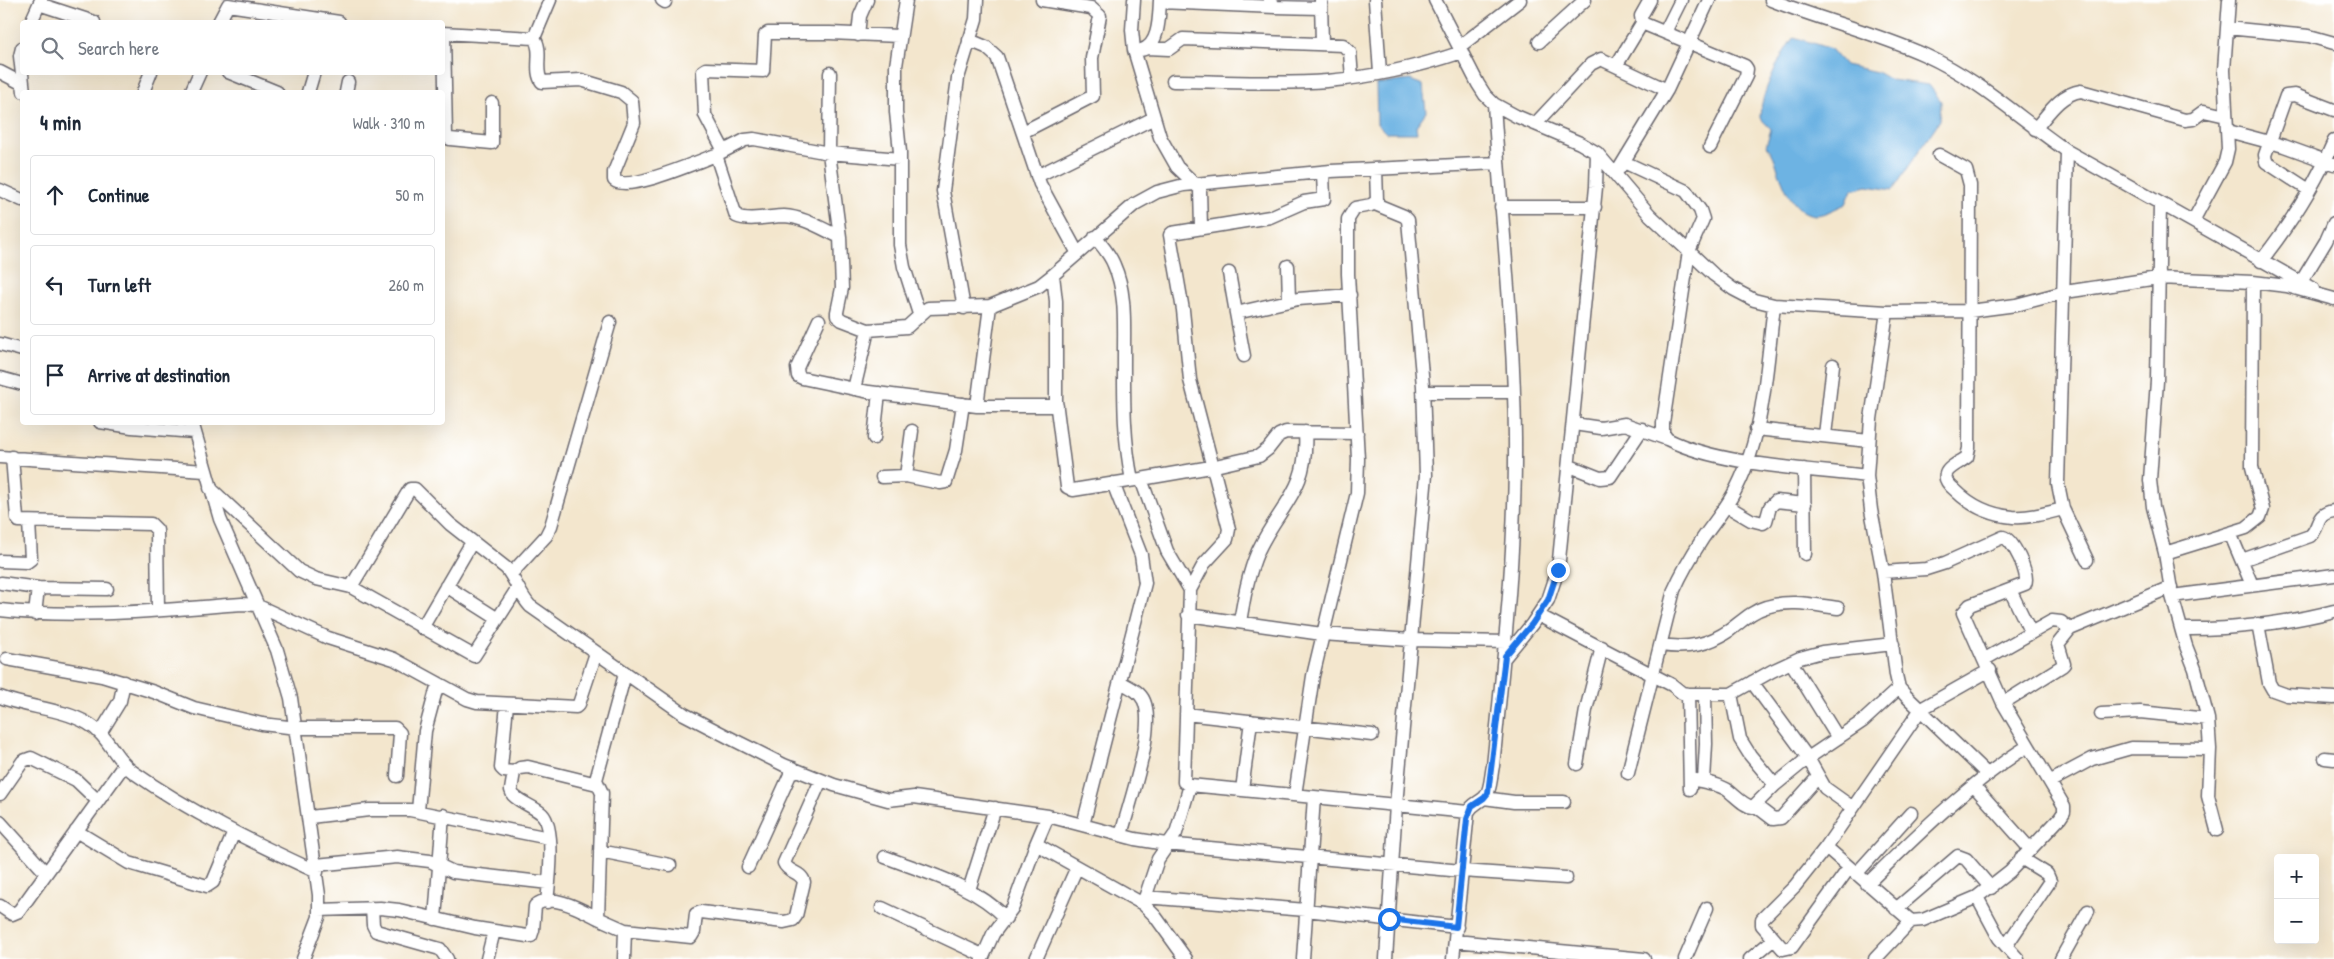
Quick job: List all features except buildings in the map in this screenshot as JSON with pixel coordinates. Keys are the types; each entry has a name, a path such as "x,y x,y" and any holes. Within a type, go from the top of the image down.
{"street":[{"path":"550,0 534,38 538,46 539,77 542,82 581,80 621,92 632,101 634,123 614,172 614,180 617,183 627,184 641,181 720,153 745,140 754,139 829,153 900,159"},
{"path":"858,35 860,16 867,0"},
{"path":"906,0 899,36 895,86 900,159 900,245 904,267 919,314"},
{"path":"964,308 943,191 958,78 976,18 978,0"},
{"path":"1023,132 1093,96 1092,58 1100,16 1080,3 1042,0"},
{"path":"1134,0 1132,30 1134,51 1154,118 1168,154 1183,174 1200,189 1201,228"},
{"path":"1375,0 1380,73"},
{"path":"1435,0 1485,95 1494,104 1580,143 1597,153 1650,215 1733,289 1754,300 1774,306 1887,312 1970,311 2016,305 2065,292 2158,278 2253,282 2287,286 2330,298"},
{"path":"1173,81 1306,81 1352,78 1418,66 1460,50 1520,0"},
{"path":"1539,42 1585,0"},
{"path":"1616,66 1642,23 1641,16 1650,0"},
{"path":"1665,32 1681,0"},
{"path":"1615,176 1667,90 1710,0"},
{"path":"1771,0 1926,56 1986,89 2022,116 2035,129 2067,151 2330,298"},
{"path":"2193,221 2225,162 2228,131 2224,70 2229,0"},
{"path":"1148,48 1155,36 1160,1 1321,4 1322,44"},
{"path":"32,20 40,2 89,20"},
{"path":"220,20 228,5 265,5 282,18 310,20"},
{"path":"1642,23 1690,41 1747,69 1746,76 1710,147"},
{"path":"2227,28 2309,36 2334,43"},
{"path":"445,33 534,38"},
{"path":"840,237 797,218 774,216 742,218 736,216 720,153 705,115 703,71 706,69 763,71 766,35 768,33 899,36"},
{"path":"1134,51 1148,48 1169,49 1183,39 1343,45 1349,49 1352,78"},
{"path":"969,40 986,47 997,58 1037,176 1076,252"},
{"path":"1535,124 1596,60 1601,59 1667,90"},
{"path":"0,72 24,88"},
{"path":"830,73 829,153 840,237 842,288 837,316 842,320 868,330 907,327 923,311 933,308 990,306 1038,286 1135,204 1157,192 1195,183 1323,172 1498,163"},
{"path":"22,75 24,88"},
{"path":"144,90 150,75"},
{"path":"193,90 199,75"},
{"path":"242,75 257,78 271,90"},
{"path":"309,90 313,75"},
{"path":"444,75 445,90"},
{"path":"2035,129 2064,96 2071,92 2081,91 2185,120 2193,119 2204,111 2226,116"},
{"path":"2309,190 2266,162 2265,155 2269,142 2286,96 2295,95 2334,110"},
{"path":"445,102 446,137 492,143 492,104"},
{"path":"1453,959 1468,812 1477,801 1484,798 1488,793 1493,766 1505,656 1513,549 1514,392 1510,306 1494,104"},
{"path":"1037,176 1154,118"},
{"path":"2228,131 2269,142 2330,163"},
{"path":"2261,261 2279,238 2309,190 2330,163 2334,140"},
{"path":"2067,151 2065,292 2058,484 2063,509 2087,560"},
{"path":"1505,656 1548,600 1558,570 1595,207 1597,153"},
{"path":"1939,155 1960,165 1966,170 1969,177 1969,448 1967,457 1949,469 1946,474 1946,480 1965,500 1979,509 1997,515 2029,516 2063,509"},
{"path":"1624,162 1674,184 1694,200 1703,219 1689,251 1663,423 1663,433 1667,439"},
{"path":"1375,204 1378,198 1376,169"},
{"path":"1323,172 1324,199 1304,202 1270,217 1172,233 1170,238 1181,294 1190,380 1211,467 1229,529 1224,543 1204,564 1190,590 1183,779 1184,782 1190,785 1468,812"},
{"path":"0,190 20,199"},
{"path":"2160,203 2157,381 2150,480 2153,507 2165,553 2172,591 2208,718 2210,749 2208,796 2217,830"},
{"path":"1295,795 1305,726 1322,634 1357,494 1357,433 1350,295 1349,214 1355,208 1375,204 1404,216 1408,220 1423,392 1426,475 1396,805 1386,959"},
{"path":"1502,207 1595,207"},
{"path":"2301,282 2326,241 2334,223"},
{"path":"1095,237 1115,265 1122,297 1124,425 1127,456 1167,551 1190,590"},
{"path":"1288,266 1289,301"},
{"path":"1229,273 1244,356"},
{"path":"1053,275 1056,301 1055,362 1057,406 1067,487 1072,490 1211,467 1259,456 1279,435 1286,432 1357,433"},
{"path":"2165,553 2246,528 2260,516 2263,509 2252,467 2253,282"},
{"path":"1236,313 1289,301 1350,295"},
{"path":"977,406 990,306"},
{"path":"1628,773 1674,590 1686,564 1727,506 1738,486 1748,461 1763,390 1774,306"},
{"path":"1887,312 1869,441 1867,476 1900,688 1988,775"},
{"path":"819,320 798,368 798,376 854,389 977,406 1057,406"},
{"path":"511,574 546,536 551,526 610,322"},
{"path":"854,389 868,330"},
{"path":"0,344 20,349"},
{"path":"1825,435 1833,366"},
{"path":"0,378 20,383"},
{"path":"1423,392 1514,392"},
{"path":"874,438 879,393"},
{"path":"882,477 906,476 940,483 946,482 957,443 963,404"},
{"path":"1574,424 1601,428 1625,424 1721,456 1804,469 1867,476"},
{"path":"156,425 193,427 210,488 232,550 284,671 297,728 317,869 319,910 313,937 304,959"},
{"path":"1570,466 1600,478 1610,477 1642,429"},
{"path":"1756,429 1869,441"},
{"path":"906,476 912,431"},
{"path":"1240,622 1252,565 1259,549 1301,479 1306,452 1305,432"},
{"path":"158,610 157,530 153,525 19,521 6,457 205,471"},
{"path":"1804,469 1805,554"},
{"path":"1083,825 1145,583 1141,555 1114,483"},
{"path":"210,488 299,571 316,579 350,587 474,656 517,588"},
{"path":"350,587 410,489 418,491 472,542 511,574 517,588 530,606 625,674 684,714 821,780 878,798 898,800 914,797 1048,816 1121,835 1168,844 1311,855 1462,871 1566,878"},
{"path":"1727,506 1750,520 1763,523 1766,521 1772,503 1780,501 1804,504"},
{"path":"2242,560 2310,536 2314,533 2317,521 2322,516 2334,511"},
{"path":"0,562 27,562 31,560 29,522"},
{"path":"2230,533 2252,585"},
{"path":"1875,959 1911,921 1923,920 1977,897 1991,888 2064,812 2064,806 2051,781 2003,703 1963,613 1970,605 2025,584 2027,574 2010,542 2003,537 1945,563 1926,569 1883,572"},
{"path":"422,628 472,542"},
{"path":"2003,703 2064,664 2058,644 2070,629 2172,591 2252,585 2334,575"},
{"path":"1,583 38,588 107,589"},
{"path":"446,586 498,619"},
{"path":"35,614 38,588"},
{"path":"2010,590 2031,634"},
{"path":"1661,645 1681,648 1696,646 1729,630 1750,614 1778,604 1794,603 1838,608"},
{"path":"0,610 35,614 87,615 242,604 256,605 328,638 394,659 472,701 507,704 576,707 579,704 596,653"},
{"path":"2182,630 2258,624 2312,617 2334,612"},
{"path":"1188,615 1322,634 1410,640 1506,642"},
{"path":"1538,615 1672,685 1682,694 1731,694 1791,662 1822,652 1893,644"},
{"path":"1912,813 1852,871 1792,947 1783,949 1762,925 1762,919 1794,886 1826,847 1921,709 2031,634 2057,620 2070,629"},
{"path":"2258,624 2269,683 2273,690 2287,695 2334,698"},
{"path":"1577,764 1586,710 1602,647"},
{"path":"8,659 124,682 228,717 297,728 392,727 399,729 397,776"},
{"path":"1791,662 1838,738"},
{"path":"598,918 602,793 597,784 597,775 625,674"},
{"path":"101,732 120,701 124,682"},
{"path":"1120,682 1140,694 1147,709 1148,720 1146,739 1121,835"},
{"path":"1752,682 1808,758 1818,776 1836,797 1853,808"},
{"path":"418,811 425,731 438,684"},
{"path":"1756,806 1775,785 1808,758 1863,721 1900,688"},
{"path":"1688,694 1690,784 1704,781 1726,789 1747,806 1756,806 1772,819 1781,818 1818,776"},
{"path":"1731,694 1740,739 1750,755 1775,785"},
{"path":"1704,781 1706,744 1705,695"},
{"path":"0,697 72,715 101,732 124,764 192,809 234,832 317,869 397,857 430,861 453,872 549,883"},
{"path":"507,704 501,768 504,771 514,772 520,768 528,767 597,784"},
{"path":"2101,714 2140,712 2208,718"},
{"path":"1186,714 1372,735"},
{"path":"1242,790 1251,721"},
{"path":"1867,884 1921,832 1974,786 2028,746"},
{"path":"2051,781 2092,760 2131,748 2210,749"},
{"path":"0,794 23,761 32,758 76,780 98,801"},
{"path":"0,906 8,912 16,913 124,764"},
{"path":"748,867 793,768"},
{"path":"514,772 511,790 513,795 543,816 549,838 551,852 547,902"},
{"path":"319,910 372,908 399,910 494,931 531,936 535,906 538,903 547,902 564,902 625,930 690,937 694,932 696,914 701,912 784,922 793,920 804,882 800,875 785,866 785,859 821,780"},
{"path":"1144,901 1158,859 1176,832 1190,785"},
{"path":"1974,786 2030,849"},
{"path":"1303,959 1314,797"},
{"path":"1484,798 1514,802 1564,802"},
{"path":"969,890 995,808"},
{"path":"310,818 368,810 418,811 549,838"},
{"path":"435,919 443,815"},
{"path":"882,908 982,957 993,934 1006,918 1048,816"},
{"path":"0,822 46,873"},
{"path":"76,831 129,863 207,886 213,882 234,832"},
{"path":"1036,844 1144,901 1306,910 1456,927"},
{"path":"1826,847 1911,921"},
{"path":"600,851 670,865"},
{"path":"1896,909 1958,856 1966,859 1991,888"},
{"path":"885,857 969,890 995,906 1006,918"},
{"path":"2006,946 2050,881 2047,874 2021,858"},
{"path":"1036,959 1078,867"},
{"path":"1977,897 1989,922 2018,959"},
{"path":"1144,901 1186,959"},
{"path":"372,908 373,925 376,931 440,949 446,959"},
{"path":"1685,959 1707,908"},
{"path":"2061,959 2088,911"},
{"path":"624,959 625,930"},
{"path":"487,959 494,931"},
{"path":"1750,959 1774,939"},
{"path":"1456,941 1644,959"}],"water":[{"path":"1794,37 1831,49 1845,65 1877,72 1891,80 1929,85 1941,101 1940,120 1893,190 1867,186 1852,190 1846,204 1817,215 1809,214 1796,206 1784,185 1774,156 1766,146 1771,129 1760,118 1767,87 1783,54"},
{"path":"1410,80 1423,85 1426,112 1416,126 1417,133 1386,133 1377,124 1376,84"}],"route":[{"path":"1389,919 1456,927 1468,812 1477,801 1484,798 1488,793 1493,766 1505,656 1532,624 1548,600 1558,570"}]}
